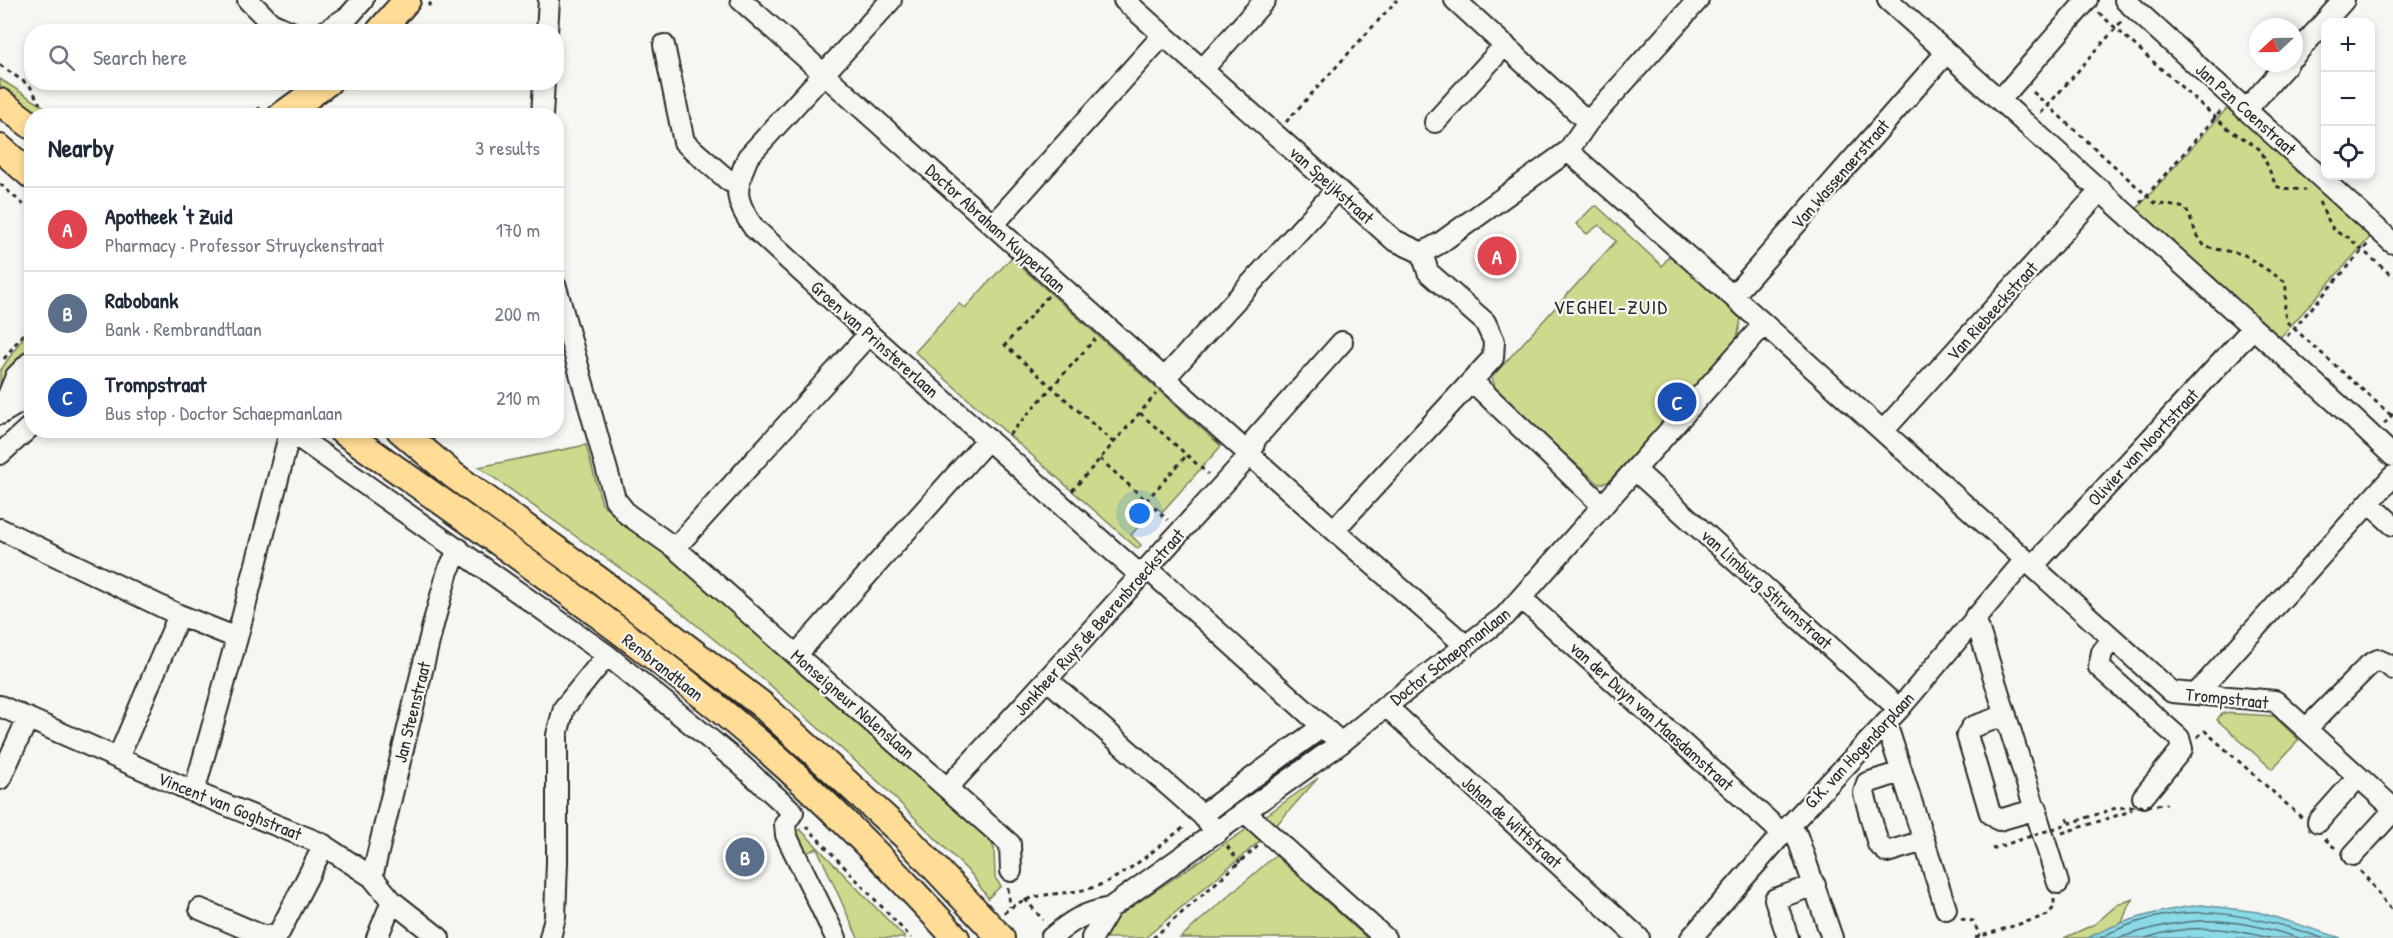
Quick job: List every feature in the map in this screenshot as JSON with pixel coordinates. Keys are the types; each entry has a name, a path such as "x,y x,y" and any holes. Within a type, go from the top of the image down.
{"main road":[{"path":"386,24 407,0"},
{"path":"292,108 317,90"},
{"path":"311,108 326,90"},
{"path":"0,102 24,112"},
{"path":"0,148 24,169"},
{"name":"Rembrandtlaan","path":"352,438 500,543 673,672 762,746 837,814 956,938"},
{"name":"Rembrandtlaan","path":"409,438 453,475 600,581 762,705 906,837 1001,938"}],"street":[{"path":"248,0 271,24"},
{"path":"336,24 349,16 363,0"},
{"path":"548,24 549,0"},
{"name":"Doctor Abraham Kuyperlaan","path":"741,0 1334,530 1466,645"},
{"path":"664,45 684,142 729,181 738,184 748,157 891,0"},
{"name":"van Speijkstraat","path":"1124,0 1394,240 1422,253"},
{"path":"1202,70 1265,0"},
{"path":"1455,0 1588,122"},
{"path":"1334,530 1493,358 1494,340 1485,322 1428,272 1422,253 1440,243 1568,151 1588,122 1698,0"},
{"path":"1888,0 2393,456"},
{"path":"2303,46 2344,0"},
{"path":"2000,100 2086,1"},
{"name":"Jan Pzn Coenstraat","path":"2129,4 2389,237"},
{"path":"993,225 1163,35"},
{"path":"1435,122 1504,45"},
{"name":"Van Wassenaerstraat","path":"1733,296 1946,53"},
{"path":"2240,104 2277,72"},
{"path":"543,108 544,90"},
{"name":"Trompstraat","path":"1568,151 1733,296 2172,692 2275,701 2393,810"},
{"name":"Groen van Prinstererlaan","path":"738,184 738,198 742,211 754,228 869,334 1061,504 1143,571 1341,743"},
{"path":"1166,380 1337,189"},
{"name":"Van Riebeeckstraat","path":"1883,431 2101,190"},
{"name":"Monseigneur Nolenslaan","path":"564,316 615,499 627,514 675,548 1010,844 1011,871"},
{"name":"Doctor Schaepmanlaan","path":"1092,938 1110,908 1341,743 1505,616 1764,324"},
{"name":"Olivier van Noortstraat","path":"2029,563 2253,328"},
{"path":"675,548 869,334"},
{"path":"1250,455 1256,438 1342,342"},
{"path":"1,414 16,376 24,368"},
{"path":"1472,381 1603,506"},
{"path":"1,414 24,405"},
{"path":"0,454 24,432"},
{"path":"195,792 237,638 287,438"},
{"name":"Rembrandtlaan","path":"299,438 607,655 740,763 793,812"},
{"path":"797,654 993,443"},
{"name":"Jonkheer Ruys de Beerenbroeckstraat","path":"948,787 1048,680 1143,571 1250,455"},
{"name":"van Limburg Stirumstraat","path":"1635,470 1892,716"},
{"path":"2196,694 2393,476"},
{"path":"2369,503 2393,525"},
{"path":"0,529 179,615 237,638"},
{"name":"Jan Steenstraat","path":"372,877 434,621 448,571 459,549"},
{"name":"G.K. van Hogendorplaan","path":"1690,938 1708,930 1787,830 1892,716 1976,617 2029,563"},
{"name":"van der Duyn van Maasdamstraat","path":"1521,598 1787,830"},
{"path":"118,759 179,615"},
{"path":"1976,617 2058,883"},
{"path":"2113,639 2102,652 2099,667 2179,738 2182,749 2143,797"},
{"path":"550,938 555,917 557,735 564,708 607,655"},
{"path":"2306,729 2368,665 2378,660 2393,669"},
{"path":"1048,680 1202,815 1216,832"},
{"name":"Vincent van Goghstraat","path":"0,706 118,759 324,845 372,877 392,901 439,938"},
{"name":"Johan de Wittstraat","path":"1386,706 1639,938"},
{"path":"2006,715 1972,727 1967,735 1990,813 1999,820 2037,809"},
{"path":"1892,716 1901,772 1946,909"},
{"path":"0,779 28,718"},
{"path":"1202,815 1323,726"},
{"path":"1901,772 1867,783 1864,793 1878,844 1887,852 1924,841"},
{"path":"2314,826 2358,777"},
{"path":"2352,860 2393,810"},
{"path":"793,812 785,824 786,835 836,938"},
{"path":"1245,812 1385,938"},
{"path":"1787,830 1797,836 1832,938"},
{"path":"200,909 265,937 279,933 324,845"},
{"path":"1788,938 1775,899 1815,885"},
{"path":"377,938 392,901"},
{"name":"Doctor Schaepmanlaan","path":"1053,936 1070,922 1089,912 1110,908"}],"path":[{"path":"1275,134 1397,0"},
{"path":"2086,1 2216,118 2260,150 2276,186 2308,190"},
{"path":"2025,123 2034,121 2116,28 2129,4"},
{"path":"0,65 24,82"},
{"path":"2018,79 2146,195 2160,205 2186,208 2196,233 2205,247 2244,254 2284,281 2286,290 2284,314 2293,329 2393,417"},
{"path":"31,90 35,108"},
{"path":"2128,215 2216,118 2240,104"},
{"path":"0,184 24,205"},
{"path":"2314,195 2325,211 2334,231 2348,237 2393,277"},
{"path":"2276,348 2363,250 2389,237"},
{"path":"1059,284 1005,345 1114,443"},
{"path":"993,443 1052,387 1107,327"},
{"path":"0,365 24,333"},
{"path":"1061,504 1166,380"},
{"path":"1140,413 1221,486"},
{"path":"1146,501 1187,455"},
{"path":"1100,459 1180,531"},
{"path":"2182,749 2205,731 2352,860 2368,878 2380,899 2393,911"},
{"path":"2046,839 2128,812 2143,797"},
{"path":"1992,849 2116,808 2167,804"},
{"path":"793,812 911,938"},
{"path":"1053,936 1025,899 1045,893 1069,893 1097,886 1128,870 1202,815"},
{"path":"2067,818 2069,824"},
{"path":"1153,938 1270,835"},
{"path":"1975,938 2048,915 2054,907 2055,888 2058,883"},
{"path":"1946,909 1955,917 1973,921 1980,936"}],"green space":[{"path":"0,79 46,108 27,108 0,86"},
{"path":"2230,105 2373,234 2278,340 2135,211"},
{"path":"1597,206 1662,266 1670,255 1741,319 1736,343 1608,482 1599,484 1496,392 1492,377 1616,241 1599,225 1587,234 1576,224 1593,207"},
{"path":"1011,258 1221,446 1162,512 1156,507 1131,535 1141,545 1138,549 915,352 959,304 965,308"},
{"path":"24,336 24,356 0,386 0,371"},
{"path":"586,445 602,504 673,557 991,841 994,849 995,878 1001,886 988,898 972,875 881,784 770,685 673,606 479,467"},
{"path":"2222,713 2274,716 2299,740 2272,769 2217,720"},
{"path":"1318,778 1272,830 1261,819"},
{"path":"800,829 905,938 858,938 817,848 804,854 795,835"},
{"path":"1247,829 1261,840 1145,938 1098,938 1115,918"},
{"path":"1276,856 1367,938 1180,938 1270,860"},
{"path":"2133,899 2122,923 2088,938 2064,938 2095,924 2117,905"}],"water":[{"path":"2201,905 2258,912 2341,938 2088,938 2143,916"}],"place":[{"name":"Apotheek 't Zuid","path":"1497,256"},
{"name":"Trompstraat","path":"1677,402"},
{"name":"Rabobank","path":"745,857"}],"district":[{"name":"VEGHEL-ZUID","path":"1611,306"}]}
